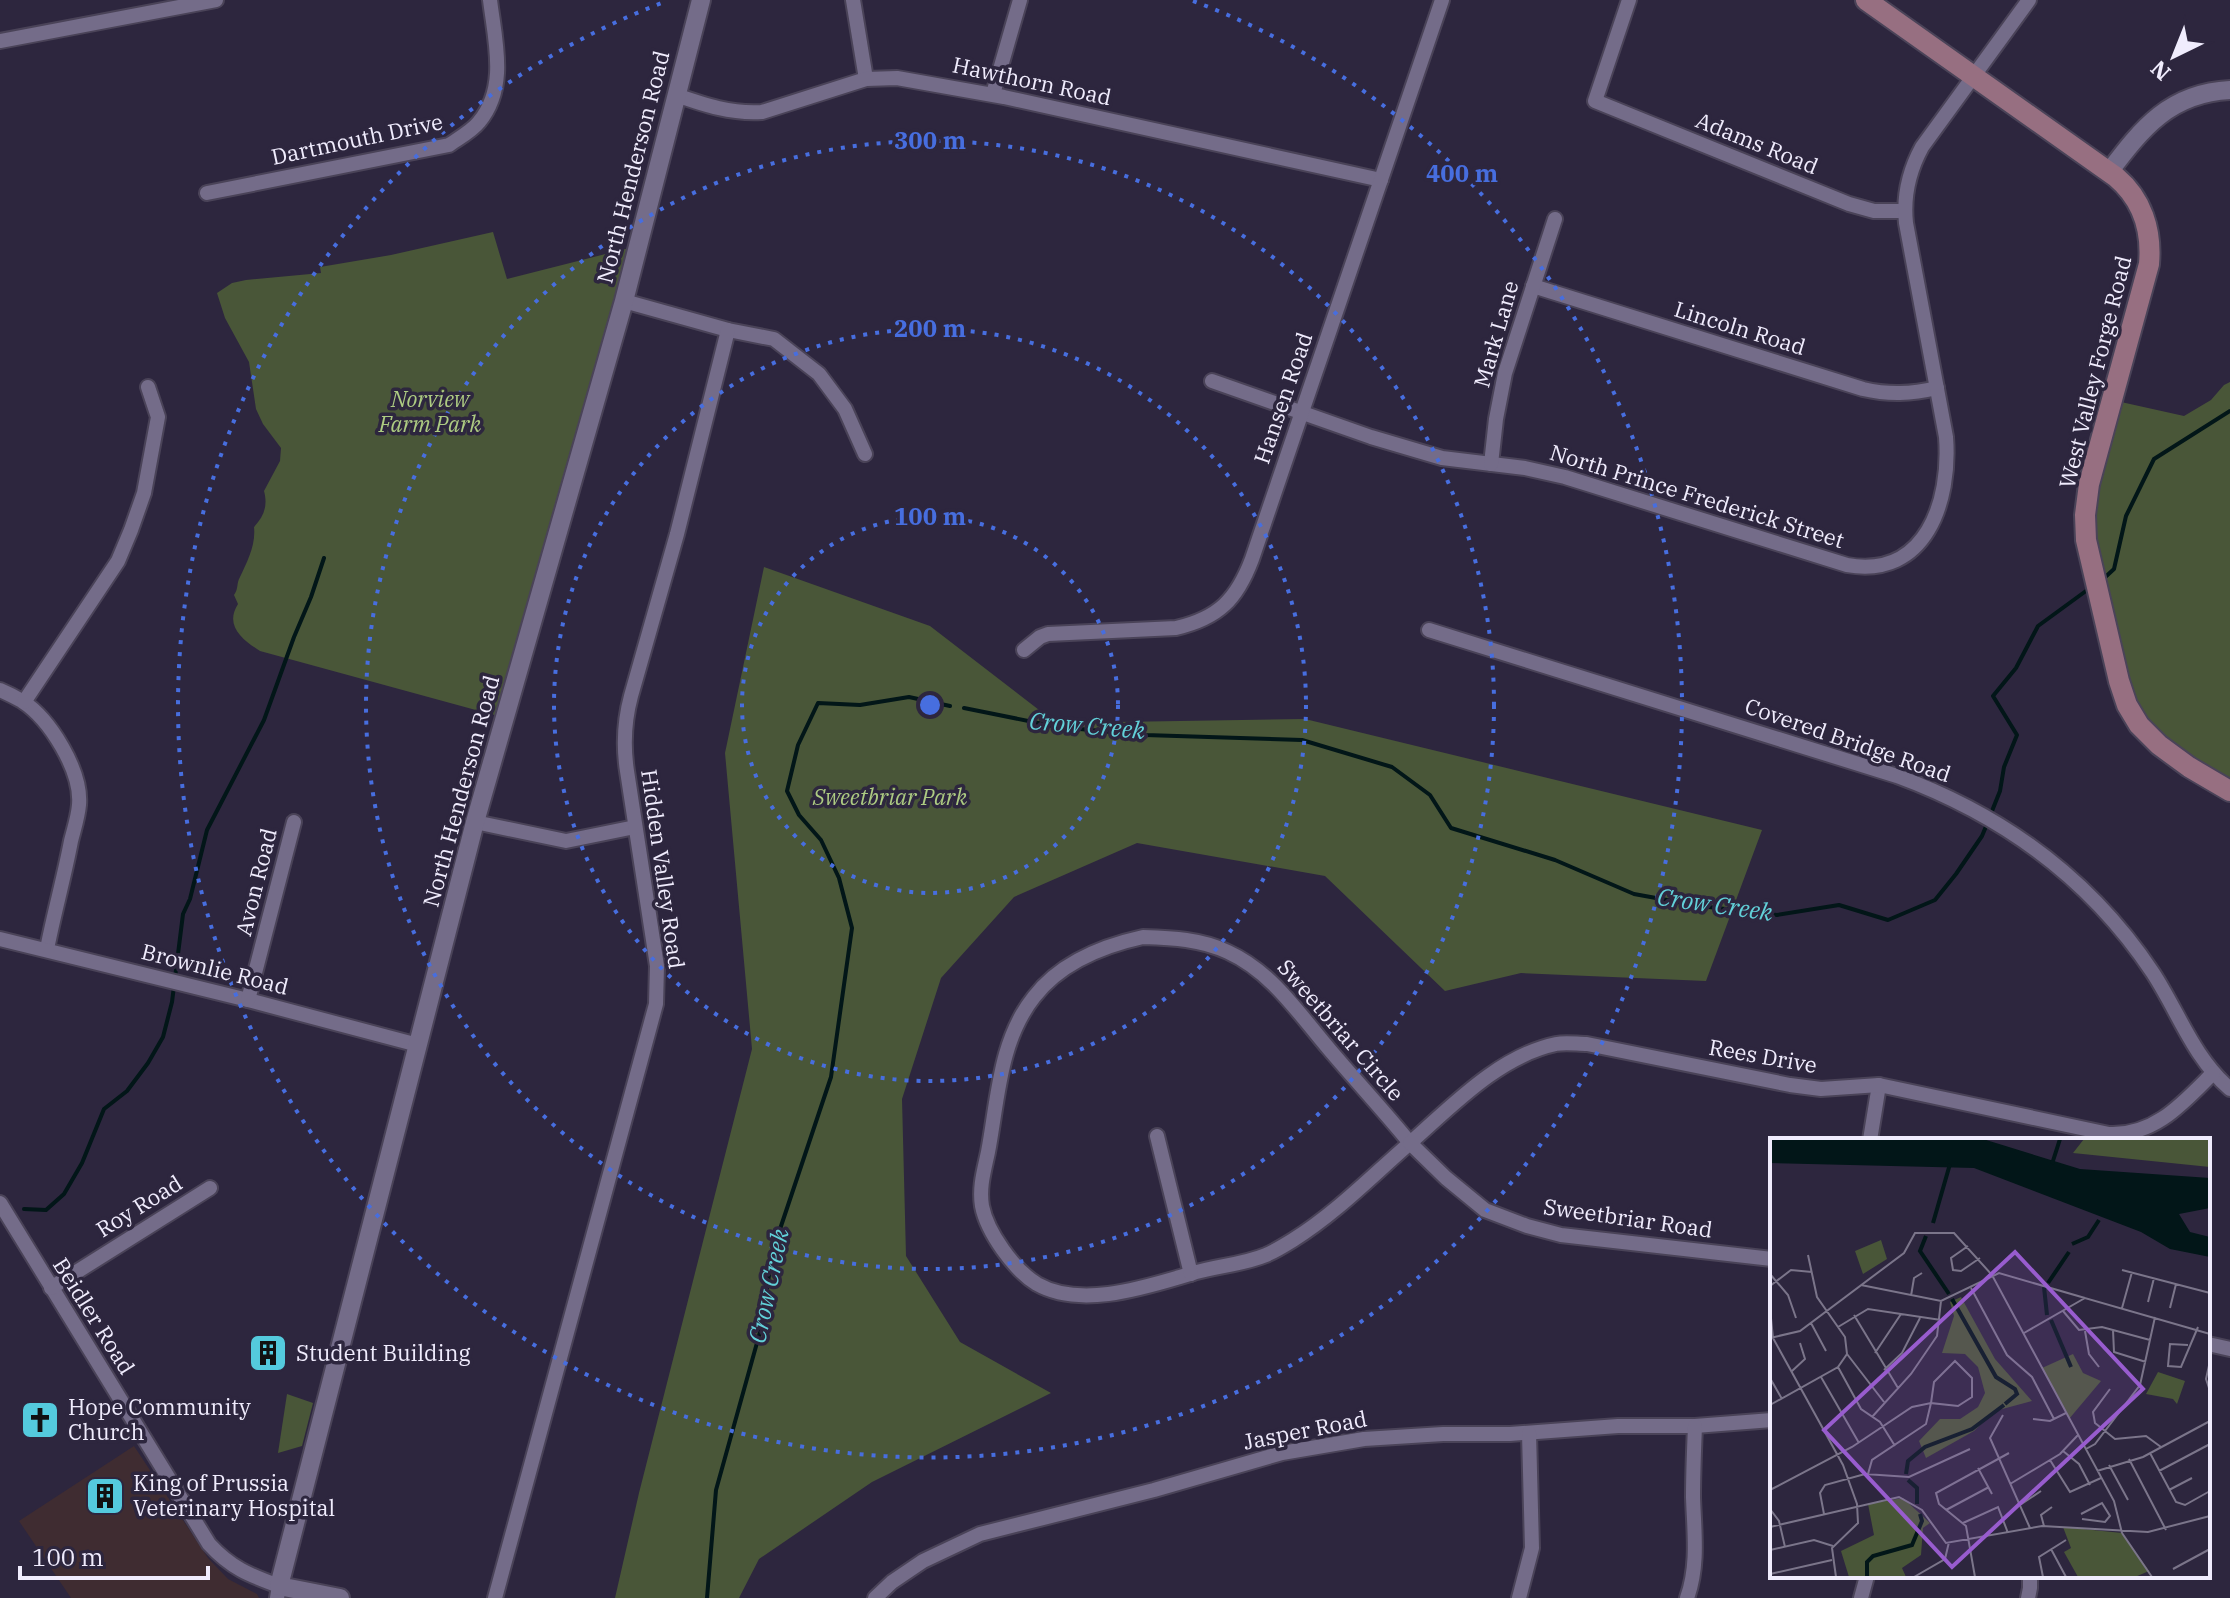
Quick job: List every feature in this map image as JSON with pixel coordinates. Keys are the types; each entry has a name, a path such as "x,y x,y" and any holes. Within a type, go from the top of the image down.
{"main road":[{"name":"West Valley Forge Road","path":"1866,0 2109,172 2123,183 2138,202 2147,227 2150,255 2086,499 2085,528 2093,573 2127,705 2139,725 2173,756 2230,791"}],"street":[{"path":"0,41 216,0"},
{"name":"Dartmouth Drive","path":"207,193 449,145 479,124 493,98 499,70 490,0"},
{"name":"North Henderson Road","path":"278,1592 475,822 624,301 701,0"},
{"path":"853,0 866,79"},
{"path":"993,94 1020,0"},
{"name":"Hansen Road","path":"1024,650 1048,634 1189,625 1214,614 1236,592 1247,572 1442,0"},
{"name":"Adams Road","path":"1629,0 1595,101 1849,204 1874,211 1905,211"},
{"name":"North Prince Frederick Street","path":"1212,381 1395,445 1442,458 1525,468 1565,477 1847,565 1870,567 1904,556 1922,539 1935,518 1947,470 1937,388 1905,211 1907,188 1915,160 2029,0"},
{"name":"Hawthorn Road","path":"676,95 718,109 762,112 866,79 897,78 993,94 1381,180"},
{"path":"2109,172 2140,132 2163,112 2202,93 2230,90"},
{"name":"Mark Lane","path":"1491,464 1505,373 1555,219"},
{"name":"Lincoln Road","path":"1533,286 1863,389 1890,394 1937,388"},
{"path":"624,301 728,330 774,339 819,374 845,409 865,454"},
{"name":"Hidden Valley Road","path":"495,1598 656,1004 657,966 624,746 627,710 677,534 728,330"},
{"path":"24,702 118,561 131,531 144,493 158,417 148,387"},
{"name":"Covered Bridge Road","path":"1429,630 1897,776 1942,793 1985,815 2055,864 2082,887 2116,924 2148,965 2196,1051 2230,1089"},
{"path":"0,690 24,702 59,739 74,773 80,803 47,949"},
{"name":"Avon Road","path":"248,1000 294,822"},
{"path":"475,822 566,841 635,827"},
{"name":"Sweetbriar Circle","path":"1143,937 1196,941 1226,951 1257,968 1302,1014 1328,1049 1410,1143 1369,1181 1295,1239 1267,1255 1191,1274 1133,1291 1071,1295 1037,1284 1014,1265 997,1240 982,1208 980,1185 1003,1064 1018,1022 1034,997 1061,970 1106,947 1143,937"},
{"name":"Brownlie Road","path":"0,939 418,1045"},
{"name":"Rees Drive","path":"1410,1143 1487,1078 1533,1051 1558,1043 1587,1044 1790,1085 1821,1089 1879,1085 2109,1134 2150,1127 2213,1073"},
{"path":"1870,1138 1879,1085"},
{"path":"1157,1136 1191,1274"},
{"name":"Sweetbriar Road","path":"1410,1143 1485,1210 1527,1226 1561,1235 1770,1259"},
{"name":"Roy Road","path":"51,1288 210,1188"},
{"name":"Beidler Road","path":"0,1203 209,1544 224,1560 278,1592"},
{"path":"2210,1344 2230,1349"},
{"name":"Jasper Road","path":"875,1598 923,1561 980,1534 1154,1490 1282,1453 1364,1439 1770,1420"},
{"path":"1687,1598 1694,1565 1696,1533 1693,1499 1695,1426"},
{"path":"1519,1598 1532,1548 1529,1433"},
{"path":"1861,1598 1866,1578"},
{"path":"2028,1598 2030,1578"},
{"path":"278,1592 340,1598"}],"shaded area":[{"path":"134,1446 208,1558 228,1579 259,1598 71,1598 19,1521"}],"green space":[{"name":"Norview Farm Park","path":"493,232 507,279 637,246 505,718 260,651 237,632 233,619 238,604 234,595 252,547 254,527 264,510 264,491 280,461 281,448 256,409 249,362 225,318 217,293 232,283 321,273 320,267"},
{"path":"2230,382 2230,791 2139,725 2086,540 2112,400 2184,416 2211,400"},
{"name":"Sweetbriar Park","path":"764,567 930,626 1056,723 1305,719 1762,830 1706,981 1521,973 1445,991 1325,876 1137,843 1014,897 941,978 902,1099 906,1256 960,1342 1051,1393 872,1482 759,1559 739,1598 615,1598 752,1049 725,753"},
{"path":"287,1394 313,1403 302,1446 278,1453"}],"waterway":[{"name":"Crow Creek","path":"2101,581 2114,569 2126,516 2154,459 2230,411"},
{"path":"24,1209 46,1210 64,1194 82,1163 104,1109 127,1091 163,1037 172,1002 183,914 190,899 207,830 264,720 324,558"},
{"name":"Crow Creek","path":"1990,816 2017,735 1993,696 2016,668 2038,626 2090,588"},
{"name":"Crow Creek","path":"707,1598 716,1490 760,1332 773,1250 831,1077 852,928 839,878 821,840 799,815 787,791 798,745 818,703 860,705 909,697 950,706"},
{"name":"Crow Creek","path":"964,708 1058,727 1145,735 1302,740 1392,767 1430,795 1451,828 1555,860 1634,894 1777,915 1839,905 1888,920 1935,900 1956,874 1987,824"}],"place":[{"name":"Student Building","path":"268,1353"},
{"name":"Hope Community Church","path":"40,1420"},
{"name":"King of Prussia Veterinary Hospital","path":"105,1496"}]}
